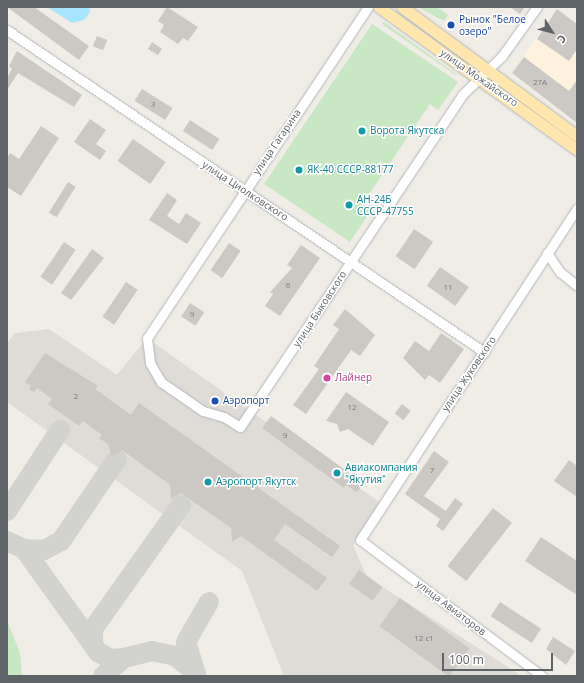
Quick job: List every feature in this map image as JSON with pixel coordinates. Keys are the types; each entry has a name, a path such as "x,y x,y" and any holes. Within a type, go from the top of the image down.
{"main road":[{"name":"улица Можайского","path":"379,7 480,78 577,150"},
{"name":"улица Можайского","path":"402,7 577,136"}],"street":[{"name":"улица Гагарина","path":"147,338 368,7"},
{"name":"улица Быковского","path":"147,338 150,363 161,382 203,411 224,417 240,427 462,95 488,70 537,7"},
{"name":"улица Циолковского","path":"7,30 484,352"},
{"name":"улица Жуковского","path":"360,540 577,209"},
{"path":"547,253 560,272 577,286"},
{"name":"улица Авиаторов","path":"360,540 542,676"}],"shaded area":[{"path":"557,9 575,22 577,20 577,123 512,73"},
{"path":"49,329 117,375 147,338 382,504 353,545 367,577 522,676 284,676 242,571 7,402 7,343 15,333"}],"green space":[{"path":"418,7 437,7 448,15 444,21"},
{"path":"384,22 456,74 457,76 382,24"},
{"name":"Ворота Якутска","path":"372,24 458,82 438,110 430,104 361,206 370,212 350,242 264,184"},
{"path":"7,620 20,653 22,676 7,676"}],"water":[{"path":"47,7 89,7 90,12 84,20 72,23"}],"building":[{"path":"7,7 34,7 89,46 79,60"},
{"path":"167,7 198,27 188,41 183,38 178,44 160,32 164,25 158,21"},
{"path":"510,7 525,7 520,14"},
{"path":"557,9 577,24 577,49 569,61 537,39"},
{"path":"97,36 107,40 103,50 93,46"},
{"path":"152,42 162,49 158,55 148,49"},
{"path":"17,51 82,95 74,107 18,73 7,90 7,78 12,69 9,66"},
{"path":"524,57 569,91 577,80 577,123 512,73"},
{"path":"142,89 173,108 165,120 135,101"},
{"path":"90,119 106,130 96,144 106,151 100,160 74,142"},
{"path":"190,120 219,139 212,150 183,131"},
{"path":"41,126 59,138 21,196 7,187 7,159 10,153 19,159"},
{"path":"133,139 166,162 150,184 118,161"},
{"path":"68,182 76,187 57,217 49,213"},
{"path":"167,193 177,200 167,216 179,224 186,213 201,223 187,244 149,220"},
{"path":"414,229 433,242 415,269 396,256"},
{"path":"64,242 76,250 52,285 41,277"},
{"path":"229,243 241,251 222,278 211,270"},
{"path":"301,245 320,258 280,316 265,306 273,294 270,292 292,268 287,265"},
{"path":"92,249 104,258 71,300 61,293"},
{"path":"440,267 469,287 455,306 427,286"},
{"path":"126,282 138,290 114,325 103,317"},
{"path":"190,303 204,312 196,326 181,316"},
{"path":"345,309 375,335 360,356 351,350 306,414 293,405 319,369 314,366 339,329 333,325"},
{"path":"441,333 464,349 440,383 429,375 425,380 403,358 415,341 429,351"},
{"name":"Аэропорт Якутск","path":"45,353 98,386 95,389 131,415 139,403 340,546 332,557 285,524 274,540 327,578 317,591 241,536 232,542 231,528 181,493 171,499 170,485 122,450 112,457 108,444 99,438 102,435 83,421 79,426 48,404 52,399 37,388 34,392 29,389 31,386 25,382"},
{"path":"346,392 389,422 373,446 348,429 340,432 337,424 326,421"},
{"path":"402,404 411,411 403,420 395,413"},
{"path":"271,416 352,475 354,472 366,480 357,492 346,485 344,488 262,428"},
{"path":"434,451 449,462 424,496 446,511 455,498 463,504 443,531 436,526 440,519 405,494"},
{"path":"569,460 577,466 577,497 554,481"},
{"path":"493,508 512,523 466,581 447,566"},
{"path":"541,537 577,561 577,595 525,561"},
{"path":"359,570 382,587 372,601 349,584"},
{"path":"400,598 470,649 450,676 448,676 379,626"},
{"path":"500,602 541,629 532,643 491,616"},
{"path":"553,637 575,651 566,665 546,649"}],"taxiway":[{"path":"7,511 60,430"},
{"path":"24,549 44,550 61,541 117,459"},
{"path":"93,644 93,629 181,505"},
{"path":"7,541 24,549 98,652 110,659 124,658"},
{"path":"195,671 186,642 209,602"},
{"path":"103,676 124,658 152,651 175,656 196,673"}],"place":[{"name":"Рынок \"Белое озеро\"","path":"451,25"},
{"name":"Ворота Якутска","path":"362,131"},
{"name":"ЯК-40 СССР-88177","path":"299,170"},
{"name":"АН-24Б СССР-47755","path":"349,205"},
{"name":"Лайнер","path":"327,378"},
{"name":"Аэропорт","path":"215,401"},
{"name":"Авиакомпания \"Якутия\"","path":"337,473"},
{"name":"Аэропорт Якутск","path":"208,482"}]}
